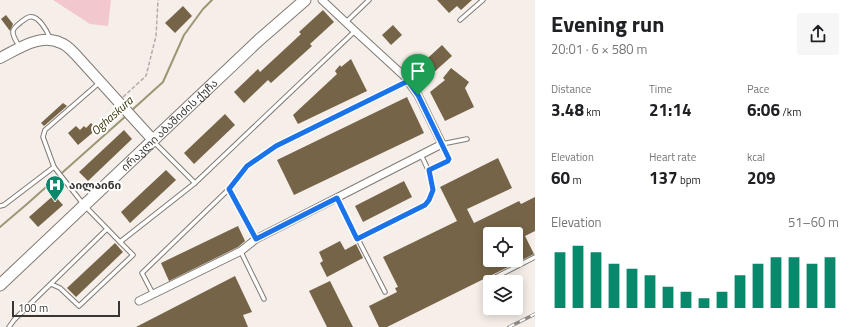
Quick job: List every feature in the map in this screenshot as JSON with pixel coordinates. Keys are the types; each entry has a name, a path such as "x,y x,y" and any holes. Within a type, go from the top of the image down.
{"main road":[{"name":"ირაკლი აბაშიძის ქუჩა","path":"0,285 259,40 305,0"}],"street":[{"path":"139,301 241,251 256,239 442,144 418,95 408,81 395,67 322,0"},
{"path":"0,58 27,44 39,40 60,42 67,46 76,55 153,140"}],"lane":[{"path":"346,22 369,0"},
{"path":"460,20 483,0"},
{"path":"20,48 13,35 13,31 15,27 28,17 35,17 45,27 51,40"},
{"path":"120,242 195,182 355,31"},
{"path":"153,294 142,273 229,189 247,166 276,146 408,81"},
{"path":"51,284 60,288 79,306 133,255 84,205 62,178 54,167 43,137 45,130 100,82"},
{"path":"429,170 448,161 449,159 442,144 468,139"},
{"path":"153,140 195,182"},
{"path":"357,239 425,205 429,200 433,190 429,170 420,154"},
{"path":"0,206 4,205 54,167"},
{"path":"229,189 256,239"},
{"path":"337,198 385,292"},
{"path":"9,327 14,320 107,229"},
{"path":"241,251 264,299"},
{"path":"500,275 535,257"}],"path":[{"path":"120,104 146,76 156,36 158,0"}],"shaded area":[{"path":"53,0 111,0 108,26 90,24"}],"building":[{"path":"437,0 472,0 461,10 457,6 449,13"},
{"path":"183,6 192,16 175,33 165,23"},
{"path":"323,10 334,22 310,44 312,46 271,83 268,80 244,103 234,92 258,69 260,72 301,34 299,32"},
{"path":"6,15 13,24 10,31 1,19"},
{"path":"393,25 402,35 391,45 382,35"},
{"path":"442,45 452,56 423,82 415,74 421,69 418,67"},
{"path":"351,59 367,91 298,124 293,115 337,74 335,71 340,65 341,67"},
{"path":"451,68 469,82 465,88 474,107 445,121 430,92 445,80 443,78"},
{"path":"407,97 424,133 294,195 277,160"},
{"path":"63,103 67,106 44,126 41,123"},
{"path":"225,114 235,125 194,164 184,153"},
{"path":"91,123 97,129 78,145 68,133 76,126 80,130 84,126 86,128"},
{"path":"124,130 132,139 88,181 79,172"},
{"path":"498,158 512,188 467,209 474,223 519,201 521,204 535,197 535,231 525,236 534,254 523,259 523,227 483,227 483,267 508,267 492,275 483,275 483,279 387,327 379,327 369,306 397,292 395,288 398,287 383,257 457,221 440,187"},
{"path":"166,170 176,180 130,223 121,212"},
{"path":"404,181 412,197 363,222 355,206"},
{"path":"54,195 63,205 38,227 29,217"},
{"path":"238,226 245,241 238,247 169,281 161,263"},
{"path":"340,241 345,250 356,244 363,258 327,277 320,263 323,261 319,252"},
{"path":"115,243 123,252 76,297 67,288"},
{"path":"235,276 252,312 243,315 248,327 136,327"},
{"path":"330,281 353,327 327,327 309,291"}],"waterway":[{"name":"Oghaskura","path":"132,110 163,82 184,35 203,9 212,0"},
{"name":"Oghaskura","path":"0,227 127,115"}],"railway":[{"path":"509,327 535,314"}],"place":[{"name":"აილაინი","path":"55,202"}],"route":[{"path":"408,81 418,95 449,159 448,161 429,170 433,190 425,205 357,239 337,198 256,239 229,189 247,166 276,146 408,81"}]}
